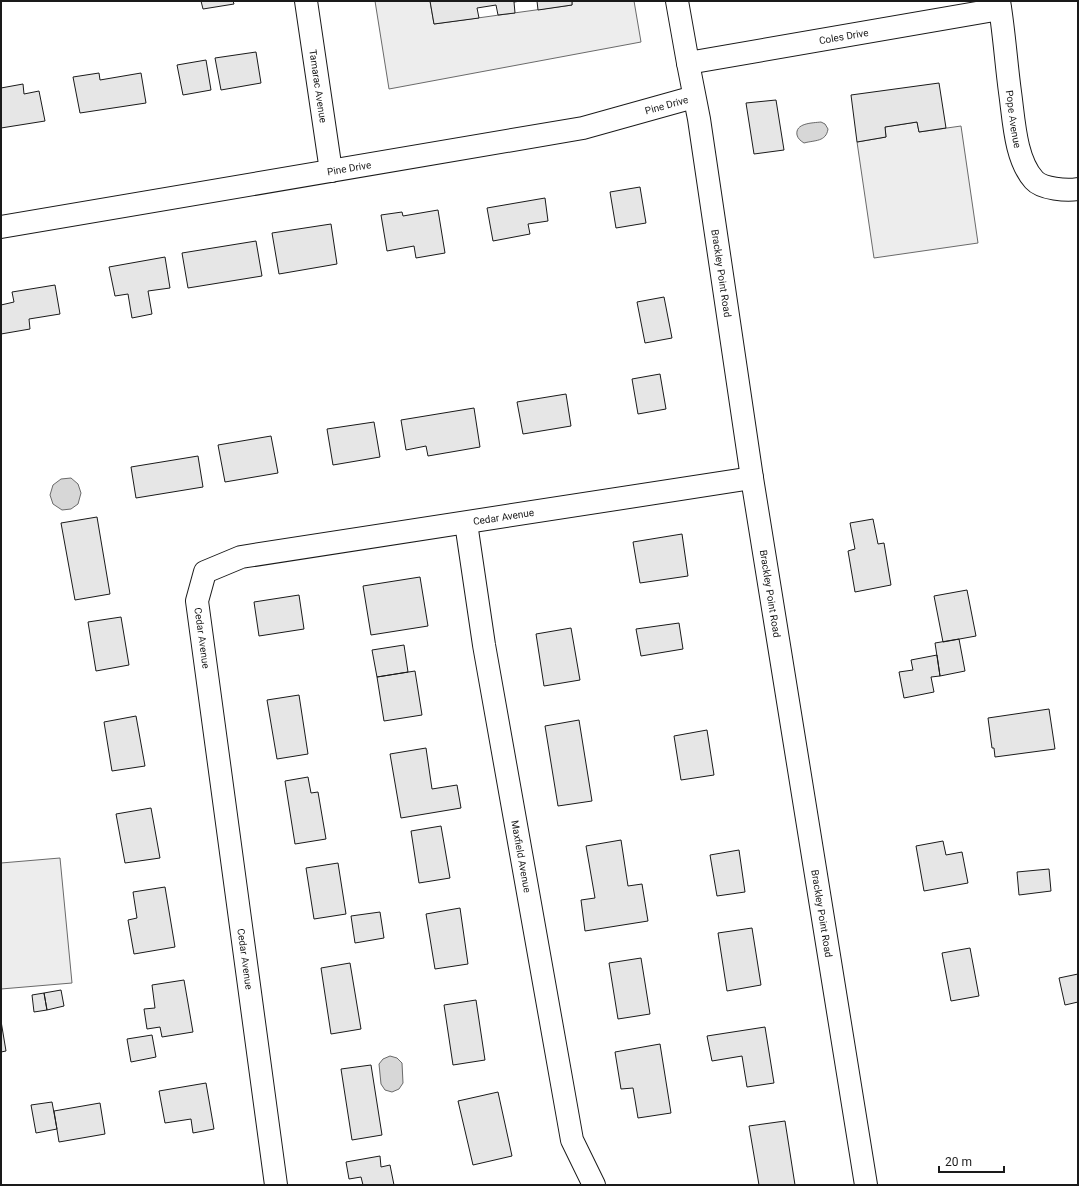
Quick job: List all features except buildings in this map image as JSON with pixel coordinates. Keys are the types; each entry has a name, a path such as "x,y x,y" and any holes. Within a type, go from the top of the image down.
{"street":[{"name":"Tamarac Avenue","path":"306,1 331,172"},
{"name":"Brackley Point Road","path":"677,1 703,150 752,478 866,1185"},
{"name":"Coles Drive","path":"688,63 999,5"},
{"name":"Pope Avenue","path":"999,5 1018,148 1025,168 1035,181 1050,188 1078,190"},
{"name":"Pine Drive","path":"1,227 583,128 694,97"},
{"name":"Cedar Avenue","path":"276,1185 197,601 205,572 241,557 752,478"},
{"name":"Maxfield Avenue","path":"466,523 484,645 572,1140 594,1185"}],"shaded area":[{"path":"375,1 430,1 434,24 572,5 572,1 634,1 641,42 389,89"},
{"path":"821,122 825,124 828,129 825,136 816,141 804,143 799,139 797,131 801,126 809,123"},
{"path":"917,122 919,132 961,126 978,243 874,258 857,142 886,137 885,127"},
{"path":"71,478 78,484 81,493 78,504 71,509 62,510 53,504 50,495 53,485 61,479"},
{"path":"60,858 72,983 1,989 1,863"},
{"path":"390,1056 397,1058 402,1063 403,1083 399,1089 392,1092 385,1090 381,1084 379,1064 383,1059"}]}
